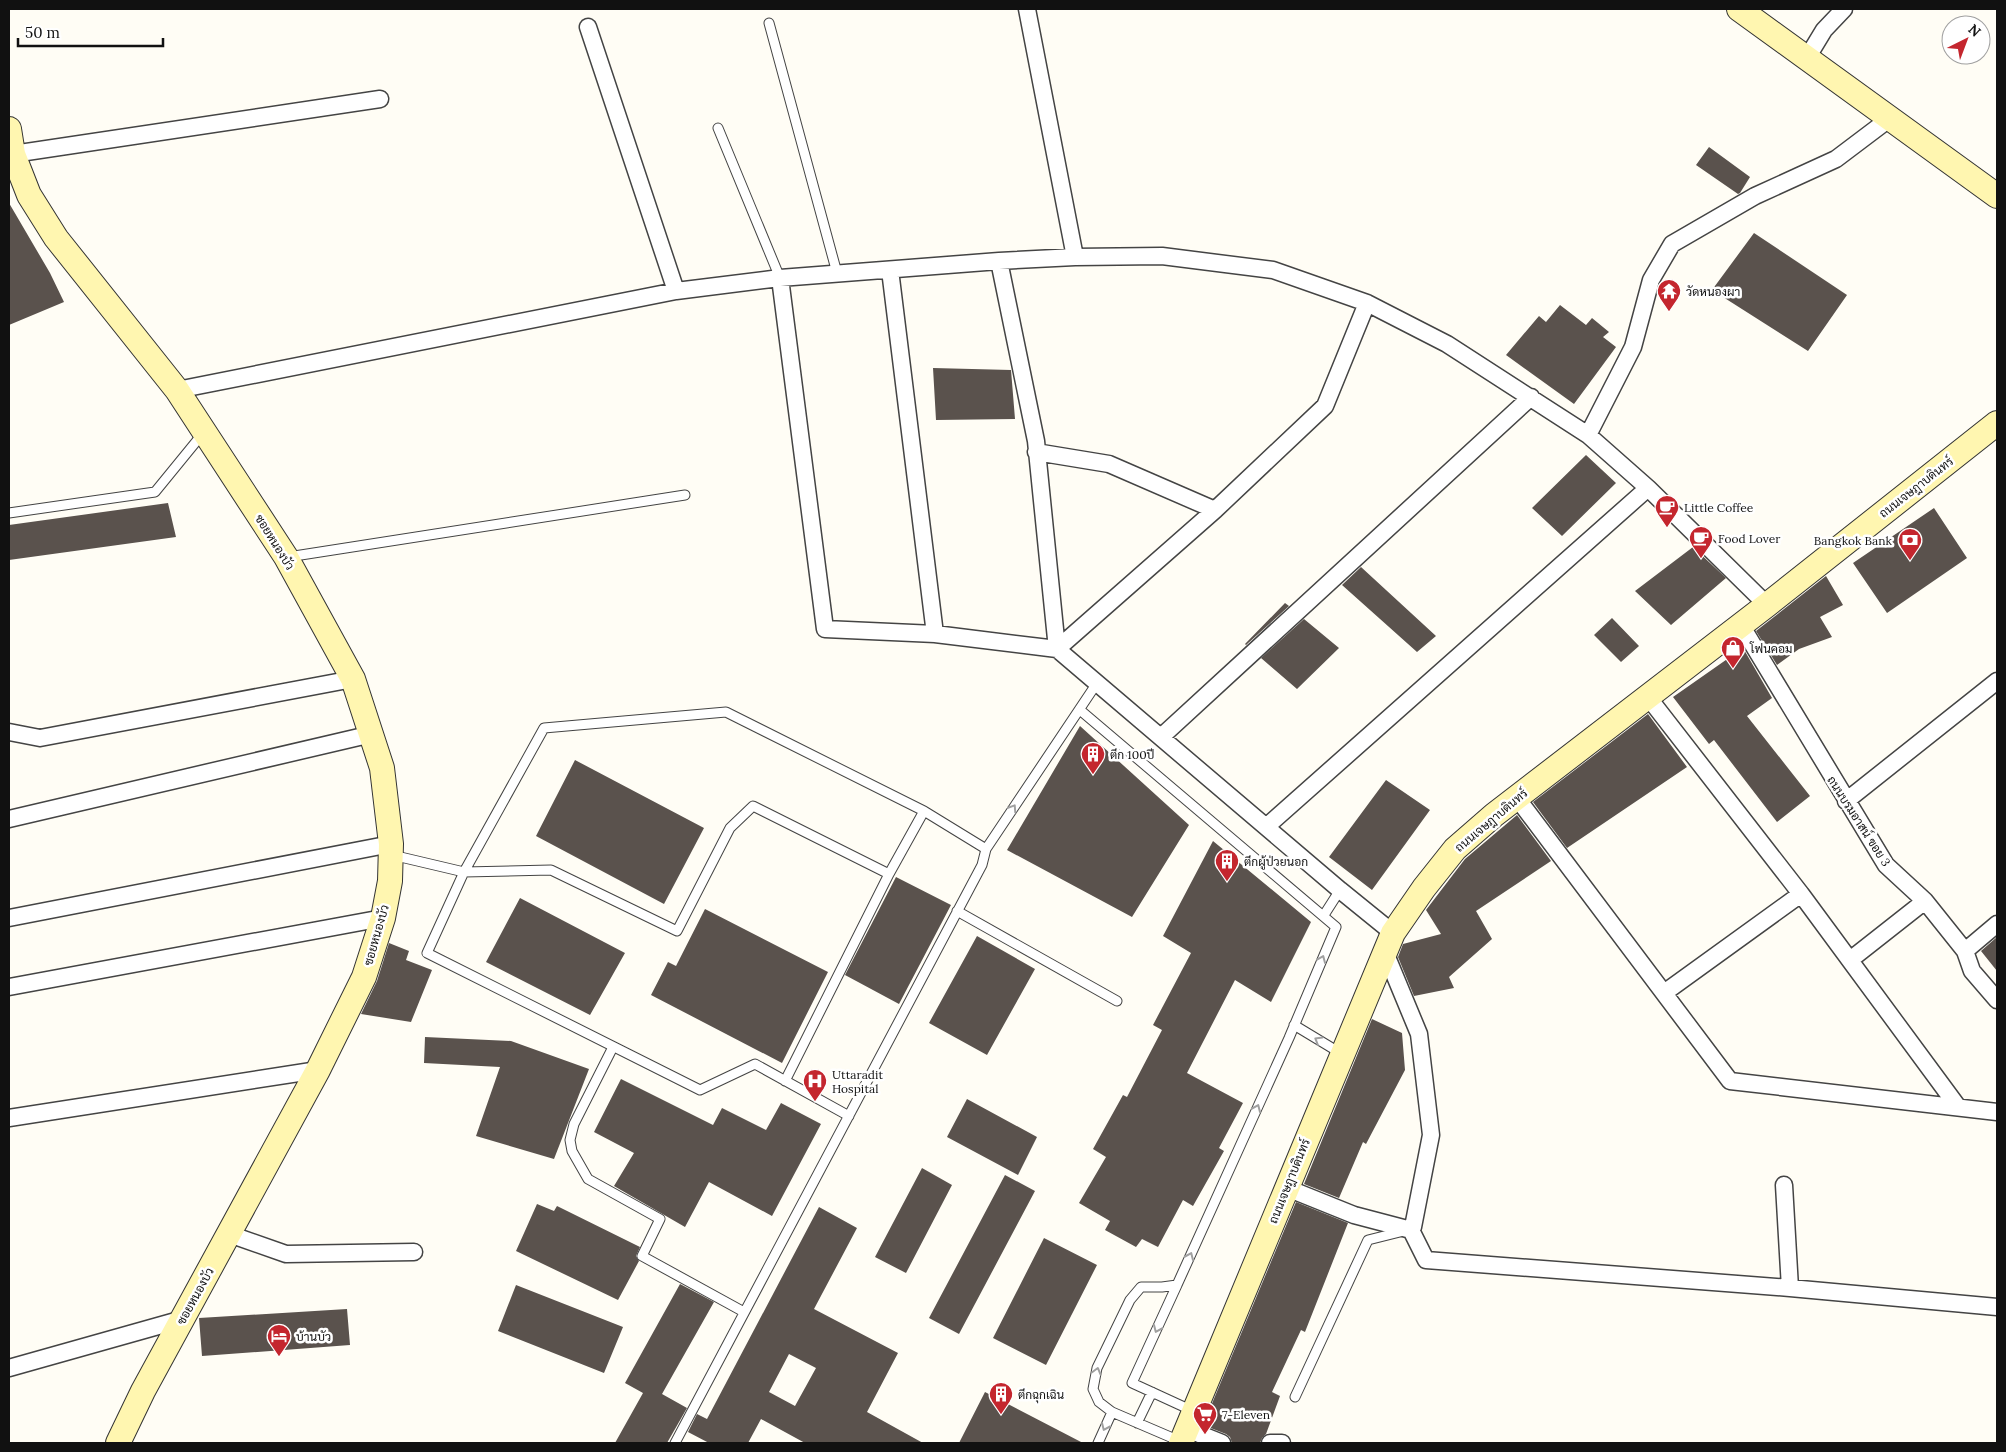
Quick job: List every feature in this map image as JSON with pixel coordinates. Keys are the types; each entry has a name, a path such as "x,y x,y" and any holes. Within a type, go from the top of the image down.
{"street":[{"path":"1027,9 1075,257"},
{"path":"1740,9 1997,196"},
{"path":"1807,58 1824,30 1844,9"},
{"path":"588,27 676,291"},
{"path":"14,154 380,99"},
{"path":"1588,435 1633,347 1651,280 1672,244 1755,196 1836,159 1890,119"},
{"name":"ซอยหนองบัว","path":"9,129 14,154 29,195 56,238 176,390 286,557 353,679 382,768 391,850 390,881 383,918 364,976 318,1070 143,1391 118,1443"},
{"path":"176,390 676,291 780,278 1075,257 1162,256 1274,270 1367,303 1447,344 1588,435 1648,488 1767,605"},
{"path":"999,261 1036,452 1057,649"},
{"path":"890,270 935,634"},
{"path":"780,278 825,630 935,634 1057,649 1340,890 1389,942 1419,1034 1431,1135 1414,1227 1411,1230"},
{"path":"1057,649 1214,510 1325,406 1367,303"},
{"path":"1161,737 1531,397"},
{"name":"ถนนเจษฎาบดินทร์","path":"1186,1431 1389,942 1424,888 1455,849 1517,798 1767,605 1997,423"},
{"path":"1036,452 1109,464 1214,510"},
{"path":"1266,827 1648,488"},
{"name":"ถนนบรมอาสน์ ฃอย 3","path":"1740,626 1886,865 1924,901 1965,951 1972,971 1997,1000"},
{"path":"9,732 40,738 353,679"},
{"path":"1846,801 1997,681"},
{"path":"1648,697 1801,894 1958,1107"},
{"path":"9,819 372,734"},
{"path":"1517,798 1730,1081 1997,1112"},
{"path":"9,918 391,850"},
{"path":"1664,994 1801,894"},
{"path":"1850,960 1924,901"},
{"path":"9,987 383,918"},
{"path":"1965,951 1997,924"},
{"path":"9,1118 318,1070"},
{"path":"1784,1185 1790,1288"},
{"path":"1287,1188 1354,1215 1411,1230 1426,1260 1790,1288 1997,1307"},
{"path":"229,1234 286,1254 414,1252"},
{"path":"9,1368 183,1319"},
{"path":"1186,1431 1222,1443"},
{"path":"1270,1443 1282,1443"}],"lane":[{"path":"769,23 837,273"},
{"path":"718,128 780,278"},
{"path":"9,513 155,492 204,432"},
{"path":"286,557 685,495"},
{"path":"675,1443 982,864 986,849 1097,683"},
{"path":"1080,710 1324,914 1336,927 1294,1025 1132,1383 1152,1392 1186,1431"},
{"path":"849,1116 755,1064 700,1090 427,953 464,872 544,728 726,712 924,811 986,849"},
{"path":"391,850 464,872 551,870 677,931 730,828 753,806 889,874"},
{"path":"785,1081 889,874 924,811"},
{"path":"1324,914 1340,890"},
{"path":"957,911 1117,1001"},
{"path":"1294,1025 1342,1054"},
{"path":"613,1047 574,1124 570,1140 577,1163 588,1179 660,1219 642,1256 744,1312"},
{"path":"1296,1397 1368,1240 1411,1230"},
{"path":"1177,1285 1141,1287 1130,1300 1096,1368 1093,1388 1099,1402 1112,1412 1138,1423 1186,1431"},
{"path":"1138,1423 1152,1392"},
{"path":"1098,1443 1112,1412"}],"building":[{"path":"1709,147 1750,177 1740,193 1738,194 1696,165"},
{"path":"9,203 50,273 64,302 9,325"},
{"name":"วัดหนองผา","path":"1754,233 1847,295 1808,351 1712,290"},
{"path":"1560,305 1586,325 1592,318 1609,332 1603,337 1616,347 1574,404 1506,355 1539,316 1546,322"},
{"path":"933,368 1011,370 1015,419 936,420"},
{"path":"1586,455 1616,483 1562,536 1532,508"},
{"path":"168,503 176,537 9,560 9,525"},
{"name":"Bangkok Bank","path":"1934,508 1967,558 1887,613 1853,563"},
{"path":"1693,547 1726,578 1671,625 1635,591"},
{"path":"1361,567 1436,636 1417,652 1342,585"},
{"path":"1826,576 1843,605 1820,617 1832,637 1799,649 1777,665 1756,631"},
{"path":"1285,603 1289,606 1246,645 1245,644"},
{"path":"1612,618 1639,646 1621,662 1594,635"},
{"path":"1304,619 1339,648 1297,689 1261,658"},
{"path":"1743,648 1772,698 1747,716 1810,796 1777,822 1714,740 1709,744 1673,697"},
{"path":"1648,714 1687,767 1567,848 1533,802"},
{"name":"ตึก 100ปี","path":"1080,726 1189,825 1132,917 1007,850"},
{"path":"575,760 704,828 664,904 536,836"},
{"path":"1386,780 1430,810 1372,890 1329,857"},
{"path":"1517,815 1551,861 1476,911 1492,939 1449,977 1454,988 1414,996 1398,957 1403,944 1441,934 1426,910 1465,859"},
{"path":"1213,841 1311,922 1271,1002 1235,980 1187,1073 1243,1103 1219,1148 1224,1151 1193,1206 1183,1200 1158,1247 1142,1239 1136,1247 1105,1230 1110,1221 1079,1203 1106,1157 1093,1149 1123,1095 1127,1097 1162,1030 1153,1025 1191,953 1163,936"},
{"path":"896,877 951,905 899,1004 845,975"},
{"path":"520,898 625,953 590,1015 486,962"},
{"path":"705,909 828,972 782,1063 651,995 668,962 676,966"},
{"path":"977,936 1035,969 987,1055 929,1023"},
{"path":"1997,937 1997,971 1981,951"},
{"path":"389,943 409,951 406,960 432,970 411,1022 361,1014 377,981"},
{"path":"1372,1019 1402,1033 1405,1070 1366,1144 1363,1142 1339,1198 1304,1184"},
{"path":"425,1037 511,1041 589,1069 554,1159 476,1136 500,1067 424,1063"},
{"path":"621,1079 713,1125 722,1108 766,1130 781,1103 821,1124 772,1216 709,1182 685,1227 614,1186 634,1153 594,1132"},
{"path":"967,1099 1037,1137 1018,1175 947,1137"},
{"path":"922,1168 952,1185 906,1273 875,1257"},
{"path":"1005,1175 1035,1191 959,1334 929,1318"},
{"path":"1296,1202 1348,1223 1305,1332 1301,1330 1272,1392 1280,1396 1266,1434 1260,1443 1232,1443 1230,1437 1226,1434 1203,1425"},
{"path":"537,1204 554,1211 557,1206 640,1247 636,1256 639,1261 618,1300 516,1251"},
{"path":"819,1207 857,1228 814,1309 898,1353 867,1412 923,1443 805,1443 761,1419 748,1443 709,1443 688,1432 697,1414 707,1419","holes":["789,1354 816,1368 795,1406 769,1392"]},
{"path":"1044,1238 1097,1265 1046,1365 993,1338"},
{"path":"680,1284 714,1302 662,1394 687,1408 667,1443 615,1443 643,1393 625,1383"},
{"path":"516,1285 623,1327 604,1373 498,1331"},
{"path":"347,1309 350,1345 202,1356 199,1318"},
{"name":"ตึกฉุกเฉิน","path":"985,1392 1083,1443 959,1443"}],"place":[{"name":"วัดหนองผา","path":"1669,312"},
{"name":"Little Coffee","path":"1667,528"},
{"name":"Food Lover","path":"1701,559"},
{"name":"Bangkok Bank","path":"1910,561"},
{"name":"โฟนคอม","path":"1733,669"},
{"name":"ตึก 100ปี","path":"1093,775"},
{"name":"ตึกผู้ป่วยนอก","path":"1227,882"},
{"name":"Uttaradit Hospital","path":"815,1102"},
{"name":"บ้านบัว","path":"279,1357"},
{"name":"ตึกฉุกเฉิน","path":"1001,1415"},
{"name":"7-Eleven","path":"1205,1435"}]}
